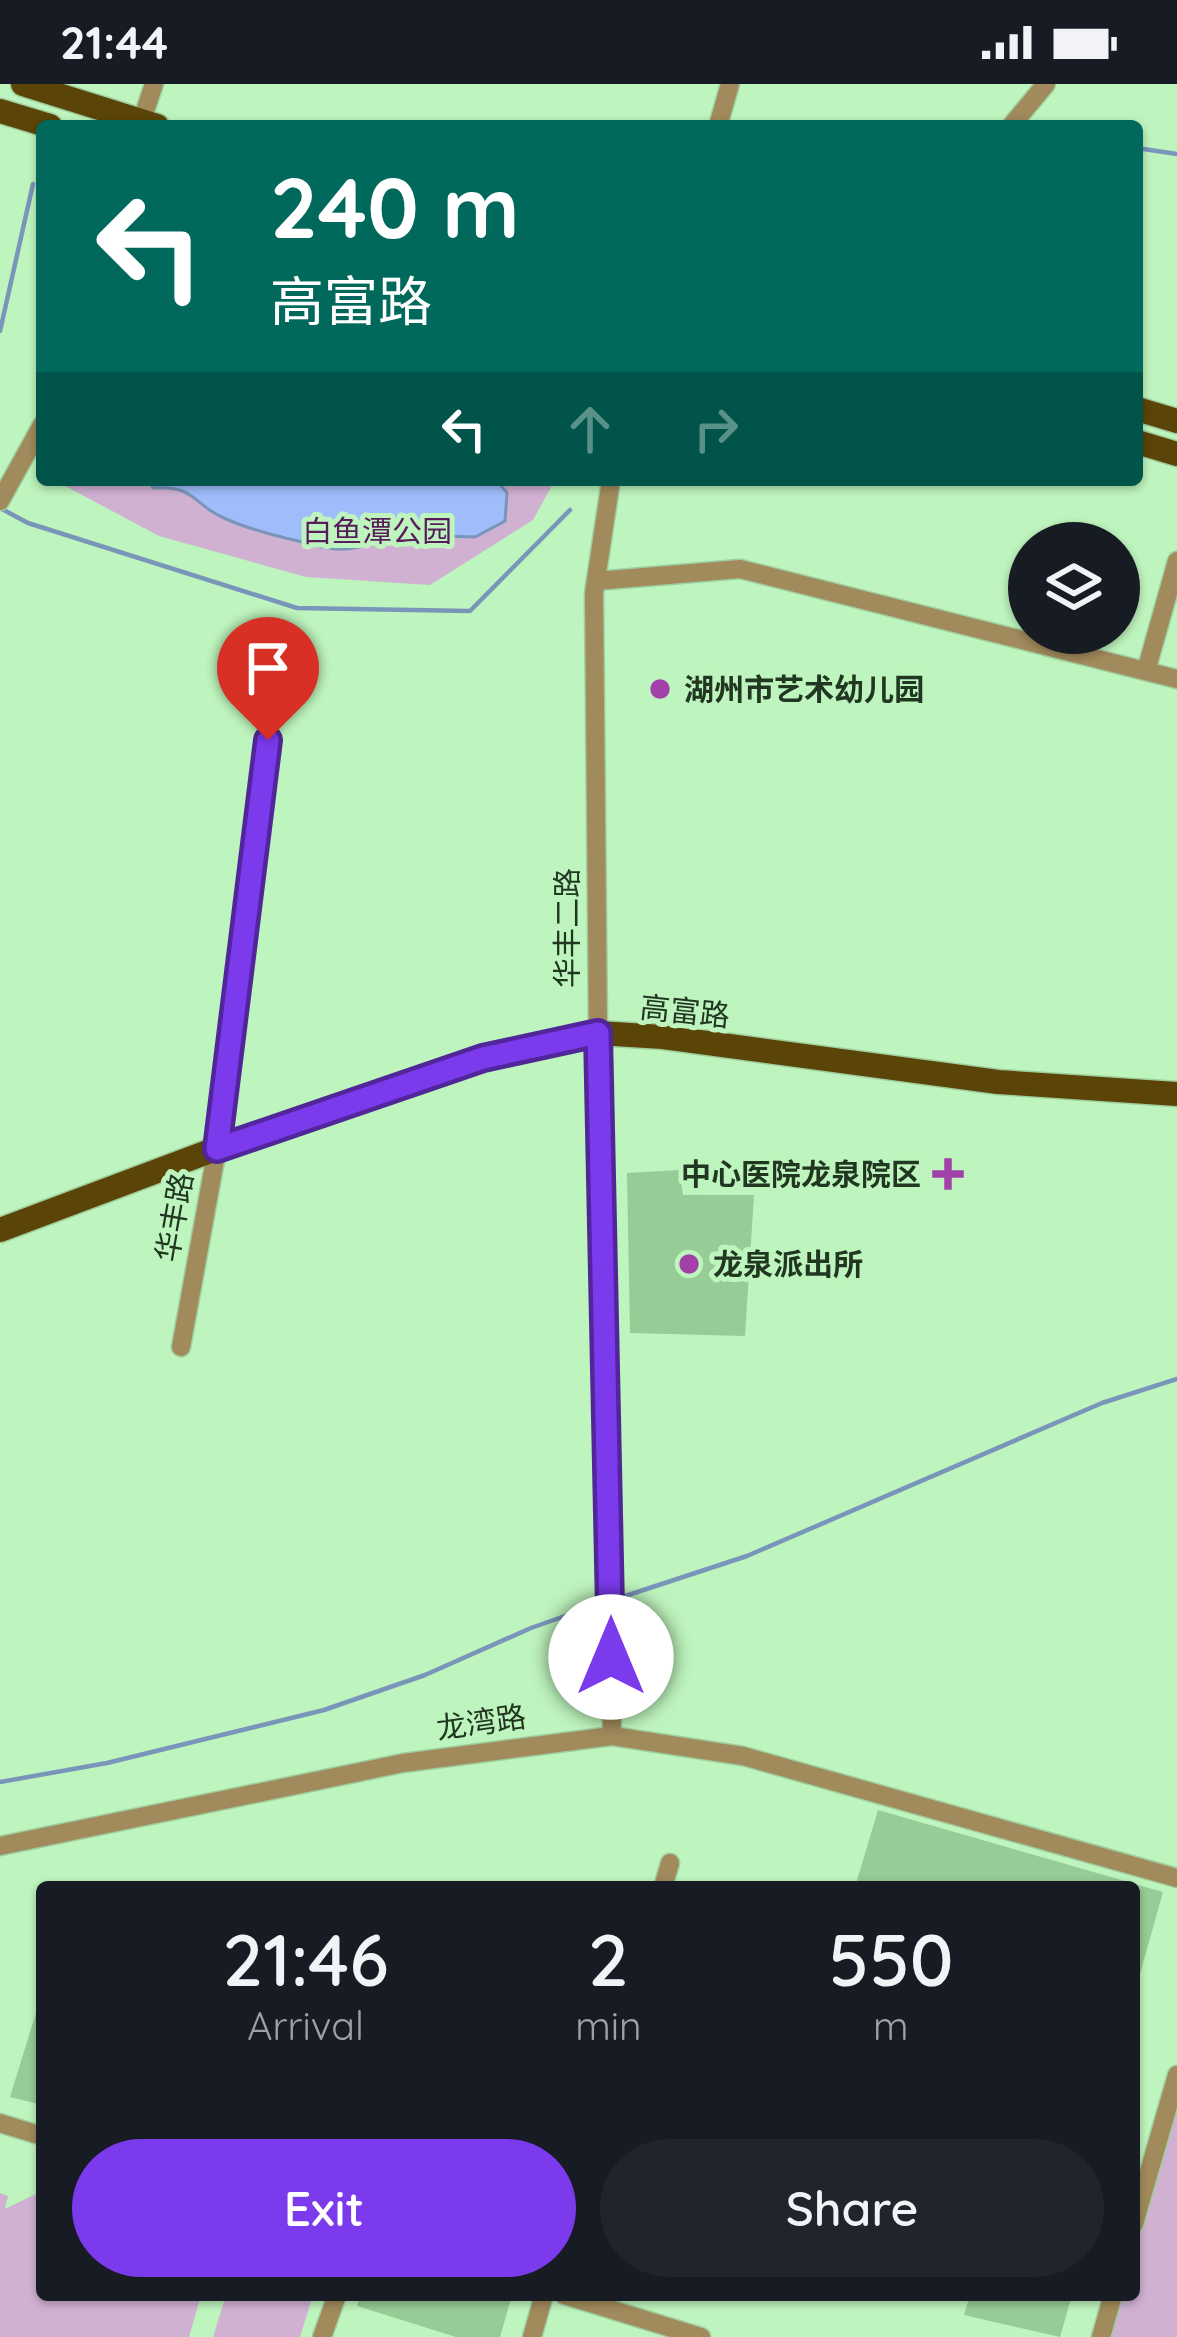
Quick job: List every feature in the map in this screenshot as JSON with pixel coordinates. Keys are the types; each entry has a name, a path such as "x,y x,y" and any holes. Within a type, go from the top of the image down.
{"main road":[{"path":"22,84 134,120"},
{"path":"0,110 36,122"},
{"path":"1143,411 1177,421"},
{"path":"1143,444 1177,454"},
{"name":"高富路","path":"0,1230 483,1058 598,1033 663,1037 998,1082 1177,1094"}],"street":[{"path":"147,120 154,84"},
{"path":"720,120 730,84"},
{"path":"1016,120 1046,84"},
{"path":"0,501 36,437"},
{"name":"华丰二路","path":"610,486 596,581 598,1033 612,1736"},
{"path":"1145,671 1177,561"},
{"path":"596,581 740,569 1177,679"},
{"name":"华丰路","path":"181,1347 217,1149 268,740"},
{"name":"龙湾路","path":"0,1846 403,1763 612,1736 743,1756 1177,1878"},
{"path":"666,1881 670,1863"},
{"path":"1140,2203 1177,2075"},
{"path":"0,2123 36,2134"},
{"path":"322,2337 335,2301"},
{"path":"532,2337 542,2301"},
{"path":"584,2301 701,2337"},
{"path":"1101,2337 1111,2301"}],"green space":[{"name":"白鱼潭公园","path":"65,486 552,486 533,520 430,585 306,577 159,536"},
{"path":"1177,2075 1177,2337 1101,2337 1111,2301 1140,2301 1140,2203"},
{"path":"0,2193 8,2196 5,2209 36,2194 36,2301 199,2301 189,2337 0,2337"},
{"path":"224,2301 311,2301 300,2337 213,2337"}],"water":[{"path":"502,486 507,493 505,521 475,537 441,536 429,521 416,522 368,544 341,549 238,524 186,493 153,488"}],"building":[{"name":"龙泉派出所","path":"680,1170 683,1195 754,1195 745,1336 630,1333 627,1173"},
{"path":"878,1810 1125,1881 857,1881"},
{"path":"1140,1886 1163,1892 1140,1974"},
{"path":"36,2013 36,2104 10,2097"},
{"path":"358,2301 510,2301 500,2337 456,2337 357,2306"},
{"path":"968,2301 1070,2301 1060,2337 964,2315"}],"waterway":[{"path":"1143,149 1177,154"},
{"path":"0,331 33,184"},
{"path":"0,508 28,523 297,608 470,611 570,510"},
{"path":"613,1600 747,1556 1102,1403 1177,1379"},
{"path":"0,1782 107,1763 324,1710 425,1675 602,1603"}],"place":[{"name":"湖州市艺术幼儿园","path":"660,689"},
{"name":"中心医院龙泉院区","path":"948,1174"},
{"name":"龙泉派出所","path":"689,1264"}],"route":[{"path":"268,740 217,1149 483,1058 598,1033 611,1657"}]}
